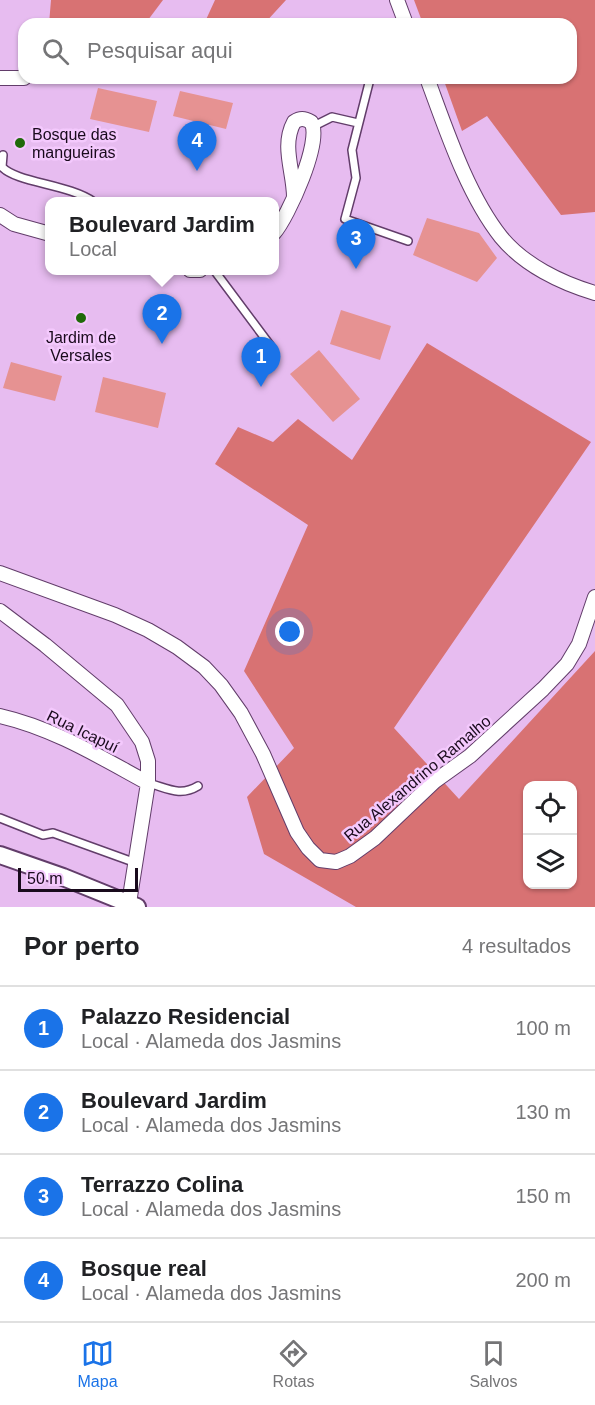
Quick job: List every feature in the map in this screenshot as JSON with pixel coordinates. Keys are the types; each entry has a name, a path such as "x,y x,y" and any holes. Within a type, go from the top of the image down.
{"street":[{"path":"397,0 404,18"},
{"path":"0,78 18,78"},
{"path":"429,84 452,144 470,183 502,238 545,273 569,285 595,293"},
{"path":"279,226 289,213 308,160 314,126 305,119 294,122 287,142 294,182 294,198"},
{"path":"289,158 308,160"},
{"path":"0,215 14,224 45,233"},
{"name":"Rua Alexandrino Ramalho","path":"0,573 115,615 148,630 177,647 204,667 221,685 241,713 263,754 297,832 320,860 336,862 350,856 375,838 435,781 470,756 543,689 567,664 579,644 595,597"},
{"path":"0,611 117,705 142,742 148,761 148,783 136,863 133,905 0,855"},
{"name":"Rua Icapuí","path":"0,716 25,722 61,737 148,783"}],"lane":[{"path":"369,84 352,150 356,178 345,219 408,240"},
{"path":"314,126 332,117 358,123"},
{"path":"3,155 2,167 11,174 69,190 85,197"},
{"path":"218,275 270,345"},
{"path":"148,783 181,792 188,792 198,786"},
{"path":"0,818 43,835 53,832 136,863"}],"shaded area":[{"path":"51,0 163,0 150,18 50,18"},
{"path":"215,0 286,0 270,18 207,18"},
{"path":"414,0 595,0 595,212 561,215 487,116 462,131 445,84 577,84 577,18 421,18"},
{"path":"98,88 157,101 149,132 90,119"},
{"path":"180,91 233,103 226,129 173,116"},
{"path":"427,218 479,233 497,258 477,282 413,255"},
{"path":"341,310 391,326 380,360 330,344"},
{"path":"427,343 591,442 394,728 459,799 595,651 595,907 356,907 264,854 247,797 294,748 244,671 308,525 215,464 238,427 273,442 298,419 352,460"},
{"path":"319,350 360,399 333,422 290,374"},
{"path":"11,362 62,376 55,401 3,388"},
{"path":"103,377 166,393 158,428 95,412"}],"place":[{"name":"Bosque das mangueiras","path":"20,143"},
{"name":"Bosque real","path":"197,171"},
{"name":"Terrazzo Colina","path":"356,269"},
{"name":"Jardim de Versales","path":"81,318"},
{"name":"Boulevard Jardim","path":"162,344"},
{"name":"Palazzo Residencial","path":"261,387"}]}
